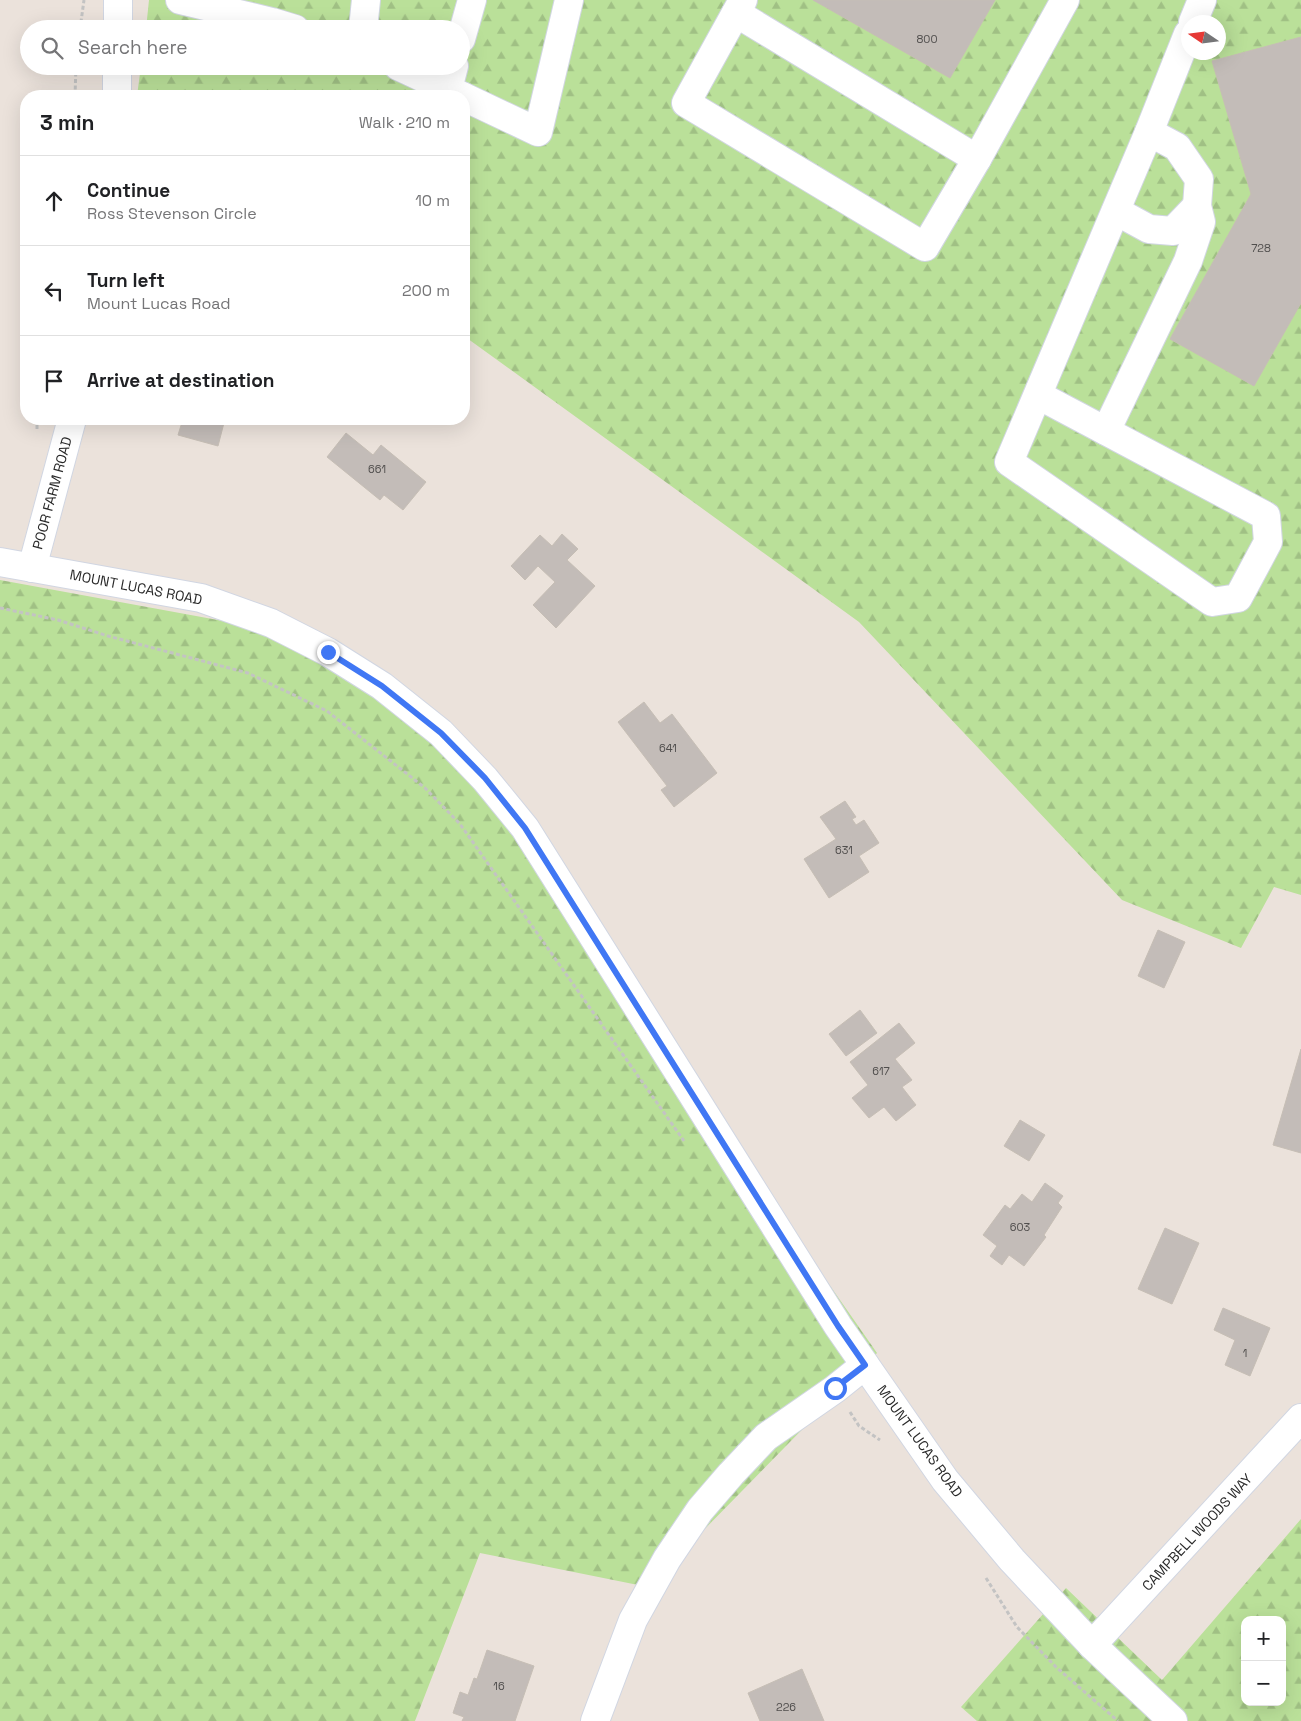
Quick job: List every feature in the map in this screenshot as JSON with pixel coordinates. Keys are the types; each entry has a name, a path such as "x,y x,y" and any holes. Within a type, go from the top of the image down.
{"street":[{"path":"118,0 118,20"},
{"path":"180,0 259,20"},
{"path":"364,20 366,0"},
{"path":"466,20 472,0"},
{"path":"470,94 538,132 569,0"},
{"path":"978,159 740,6 686,103 925,247 978,159 1064,0"},
{"path":"1196,15 1202,0"},
{"path":"1038,395 1266,516 1268,542 1238,598 1212,602 1008,462 1116,211 1181,52"},
{"path":"116,90 117,75"},
{"path":"423,75 457,87"},
{"path":"1106,431 1188,261 1200,222 1197,206 1199,178 1177,147 1149,132"},
{"path":"1116,211 1149,229 1174,231 1197,206"},
{"name":"POOR FARM ROAD","path":"32,568 70,425"},
{"name":"MOUNT LUCAS ROAD","path":"0,562 201,598 271,623 328,652 382,686 441,733 485,778 525,828 838,1326 945,1480 1012,1560 1092,1645 1173,1721"},
{"path":"595,1721 634,1620 667,1559 700,1510 766,1437 865,1365"},
{"name":"CAMPBELL WOODS WAY","path":"1092,1645 1301,1418"}],"path":[{"path":"81,20 84,0"},
{"path":"75,90 76,75"},
{"path":"0,608 58,620 108,636 248,673 327,711 395,764 425,788 460,824 686,1144"}],"green space":[{"path":"149,0 1301,0 1301,895 1274,887 1241,948 1122,900 859,622 470,340 470,90 138,90 140,75 470,75 470,20 147,20"},
{"path":"0,580 273,630 455,748 877,1353 648,1587 480,1553 415,1721 0,1721"},
{"path":"1301,1519 1301,1721 977,1721 961,1707 1066,1588 1162,1680"}],"building":[{"path":"813,0 995,0 950,78"},
{"path":"1301,37 1301,303 1254,386 1170,339 1251,194 1212,61 1226,60 1226,57"},
{"path":"181,425 223,425 218,446 178,435"},
{"path":"346,433 373,455 381,445 426,482 403,510 384,495 380,500 327,457"},
{"path":"562,534 578,549 567,560 595,586 556,628 533,605 555,582 538,566 525,580 511,566 540,535 552,546"},
{"path":"644,702 660,723 672,714 717,773 674,807 661,790 667,786 618,722"},
{"path":"845,801 856,817 852,819 856,825 864,820 879,843 859,856 869,872 829,898 804,859 836,839 820,817"},
{"path":"1158,930 1185,942 1164,988 1138,976"},
{"path":"860,1010 877,1033 846,1056 829,1034"},
{"path":"899,1023 915,1043 895,1059 912,1080 902,1087 916,1105 896,1121 884,1107 869,1118 852,1098 868,1085 850,1062"},
{"path":"1301,1049 1301,1153 1273,1145"},
{"path":"1020,1120 1045,1135 1029,1161 1004,1146"},
{"path":"1045,1183 1063,1196 1058,1203 1062,1207 1044,1235 1046,1237 1024,1266 1009,1255 1002,1265 990,1256 997,1246 983,1235 1005,1205 1010,1209 1022,1194 1032,1202"},
{"path":"1165,1228 1199,1243 1172,1304 1138,1289"},
{"path":"1223,1308 1270,1328 1250,1376 1225,1365 1235,1340 1214,1330"},
{"path":"487,1650 534,1666 515,1721 462,1721 464,1717 453,1713 460,1692 468,1695 474,1678 477,1679"},
{"path":"802,1669 824,1721 760,1721 748,1693"}],"route":[{"path":"328,652 382,686 441,733 485,778 525,828 838,1326 865,1365 835,1388"}]}
